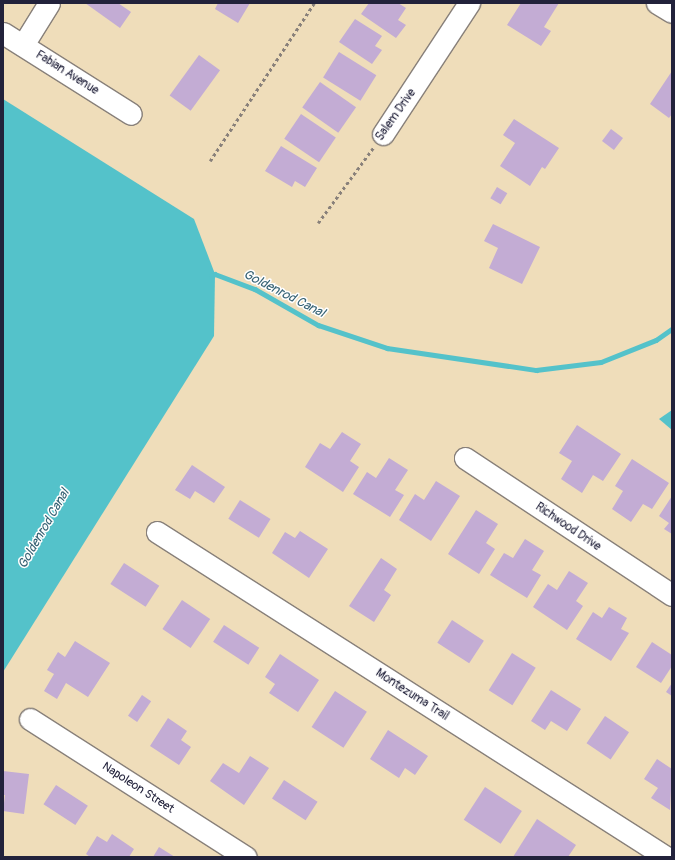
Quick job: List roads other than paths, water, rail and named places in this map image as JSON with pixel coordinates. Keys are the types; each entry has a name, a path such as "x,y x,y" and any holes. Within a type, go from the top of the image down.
{"street":[{"path":"23,45 49,3"},
{"name":"Salem Drive","path":"383,134 469,3"},
{"path":"657,3 672,12"},
{"name":"Fabian Avenue","path":"3,33 131,114"},
{"name":"Richwood Drive","path":"465,458 672,595"},
{"name":"Montezuma Trail","path":"157,532 666,857"},
{"name":"Napoleon Street","path":"30,719 246,857"}],"water":[{"path":"3,99 194,219 215,274 214,336 3,672"},
{"path":"672,410 672,430 659,419"}],"waterway":[{"name":"Goldenrod Canal","path":"211,276 215,274 255,289 318,325 387,348 536,370 601,362 656,340 672,329"}]}
